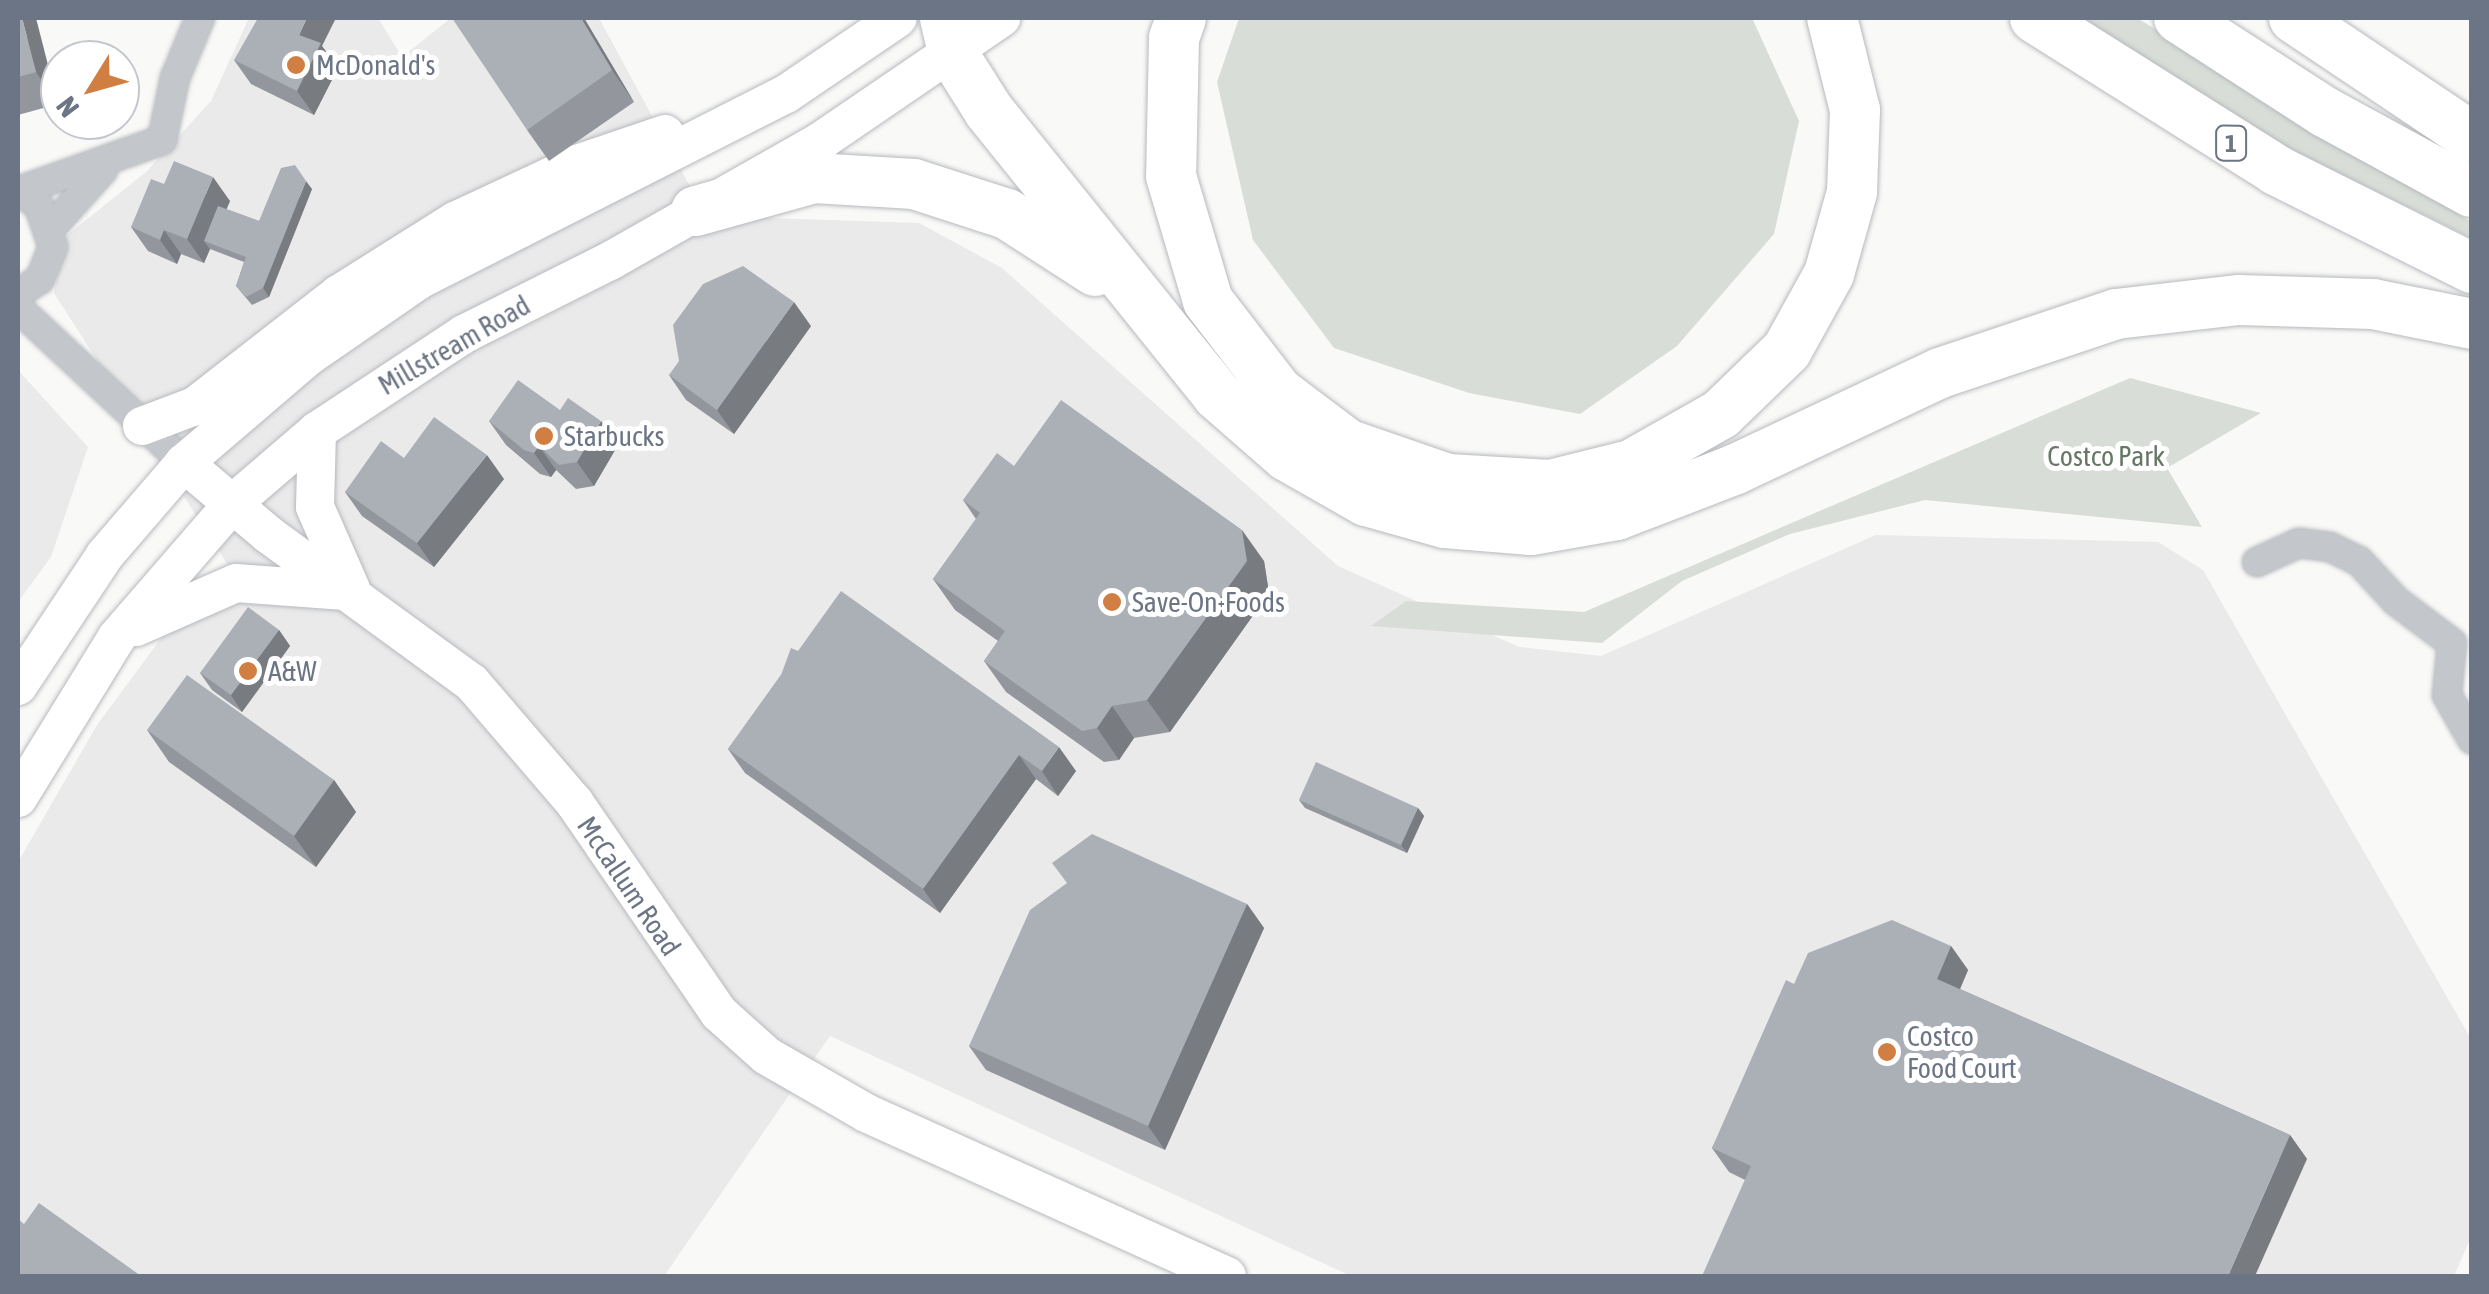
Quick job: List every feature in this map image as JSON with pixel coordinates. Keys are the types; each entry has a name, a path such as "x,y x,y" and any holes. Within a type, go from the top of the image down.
{"highway":[{"path":"1181,18 1174,38 1170,176 1208,301 1278,392 1347,444 1448,480 1550,485 1630,465 1721,414 1787,350 1829,274 1852,192 1855,110 1832,18"},
{"name":"1","path":"2034,18 2276,170 2472,268"},
{"path":"2179,18 2325,112 2472,192"},
{"path":"2294,18 2472,137"},
{"path":"949,36 989,112 1217,395 1287,456 1366,501 1445,523 1531,530 1617,515 1736,469 1940,373 2116,314 2239,300 2374,304 2472,324"},
{"path":"696,211 814,178 914,184 1007,214 1079,257 1148,314"}],"main road":[{"path":"18,686 105,555 184,464 309,356 419,280 786,94 898,18"},
{"name":"Millstream Road","path":"18,798 118,637 233,503 317,431 464,334 833,134 949,36 1001,18"},
{"path":"142,426 195,406 340,294 455,220 576,164 786,94"},
{"path":"118,637 236,582 352,592 315,508 317,431"},
{"name":"McCallum Road","path":"184,464 472,683 512,725 574,802 684,968 719,1013 767,1056 866,1113 1227,1276"},
{"path":"1136,1236 1180,1276"}],"street":[{"path":"18,190 162,140 175,78 200,18"},
{"path":"51,228 85,185 138,148"},
{"path":"18,190 39,206 51,228 52,246 29,286"},
{"name":"McCallum Road","path":"29,286 103,388"},
{"name":"McCallum Road","path":"18,308 184,464"},
{"path":"2258,562 2299,543 2330,547 2360,561 2396,601 2462,638 2447,696 2472,738"}],"shaded area":[{"path":"249,18 378,18 402,57 451,18 599,18 706,216 919,223 1002,268 1338,566 1519,647 1601,656 1876,535 2158,542 2203,570 2471,1039 2471,1237 2454,1276 1351,1276 830,1036 664,1276 18,1276 18,862 97,725 196,591 229,567 54,293 66,236 146,172 211,101"},
{"path":"18,370 88,447 51,557 18,602"}],"green space":[{"path":"1239,18 1752,18 1799,121 1774,234 1677,346 1580,414 1469,393 1334,348 1253,240 1217,82"},
{"path":"2076,18 2137,18 2471,222 2471,238 2255,132"},
{"name":"Costco Park","path":"2130,378 2261,413 2167,468 2202,527 1925,500 1790,534 1682,581 1602,643 1371,626 1406,601 1584,612"}],"building":[{"path":"18,18 22,18 36,72 18,77"},
{"path":"258,18 307,18 299,35 321,43 297,91 234,60"},
{"path":"452,18 581,18 612,70 527,130"},
{"path":"174,161 213,177 187,239 164,230 160,240 131,227 151,179 164,184"},
{"path":"295,165 306,181 263,288 246,297 236,286 246,257 204,241 218,206 259,221 281,168"},
{"path":"743,266 794,302 717,410 669,375 679,361 673,325 703,284"},
{"path":"518,380 560,410 568,398 601,421 577,462 559,465 539,446 534,453 524,450 489,421"},
{"name":"Save-On-Foods","path":"1061,400 1242,530 1247,561 1147,700 1112,706 1097,728 1082,731 984,661 1005,631 933,579 980,513 963,500 997,453 1014,466"},
{"path":"434,417 487,455 417,543 345,492 381,441 404,458"},
{"path":"841,591 1059,747 1042,771 1019,755 923,889 728,749 781,675 791,648 798,651"},
{"path":"248,607 279,630 231,695 200,673"},
{"path":"187,675 334,780 294,836 147,730"},
{"path":"1316,762 1418,808 1401,845 1299,800"},
{"path":"1092,834 1247,904 1148,1126 969,1046 1030,910 1067,883 1052,863"},
{"path":"1892,920 1951,946 1937,979 2290,1135 2228,1276 1702,1276 1751,1166 1712,1148 1786,980 1794,984 1808,953"},
{"path":"39,1203 141,1276 18,1276 18,1219 24,1224"}],"place":[{"name":"McDonald's","path":"296,65"},
{"name":"Starbucks","path":"544,436"},
{"name":"Save-On-Foods","path":"1112,602"},
{"name":"A&W","path":"248,671"},
{"name":"Costco Food Court","path":"1887,1052"}]}
